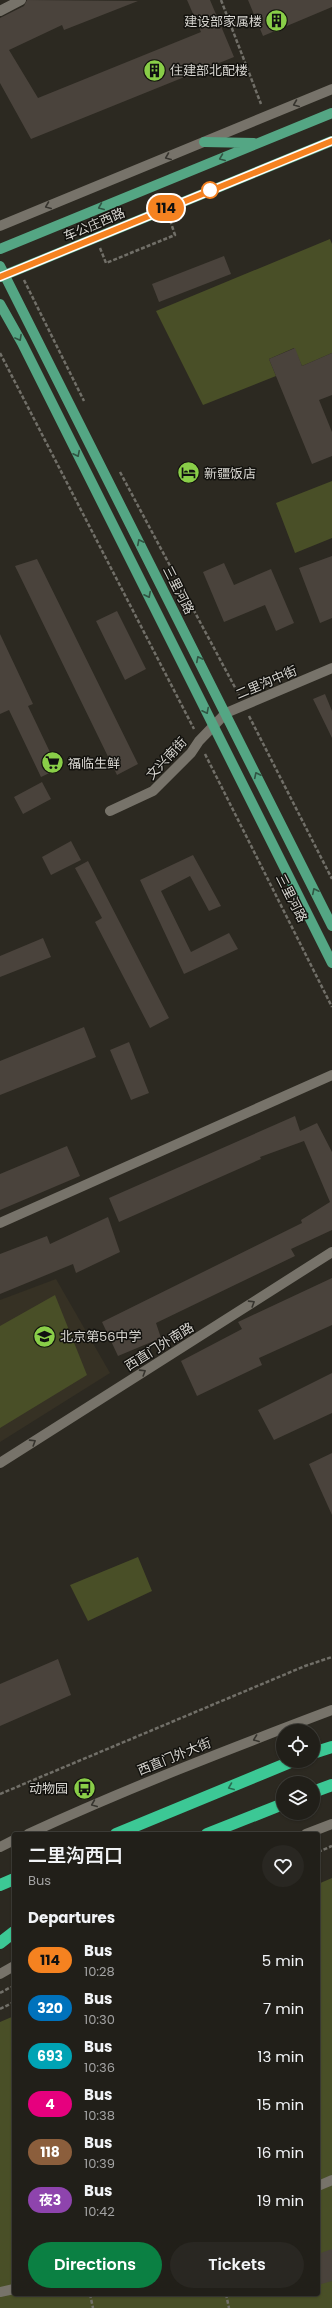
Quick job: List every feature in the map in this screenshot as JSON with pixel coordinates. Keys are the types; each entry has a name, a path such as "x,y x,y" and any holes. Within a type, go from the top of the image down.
{"highway":[{"path":"320,1751 332,1747"},
{"path":"121,1832 276,1768"},
{"path":"320,1789 332,1785"},
{"path":"212,1832 276,1807"},
{"path":"0,1885 12,1880"},
{"path":"0,1936 12,1930"},
{"path":"0,1943 12,1934"}],"main road":[{"name":"车公庄西路","path":"0,250 332,113"},
{"name":"车公庄西路","path":"2,273 19,270 166,208 332,141"},
{"path":"204,142 258,143"},
{"name":"三里河路","path":"2,273 226,713 332,926"},
{"name":"三里河路","path":"0,304 332,963"}],"street":[{"path":"0,11 21,0"},
{"path":"0,226 332,89"},
{"name":"二里沟中街","path":"213,725 226,713 332,668"},
{"name":"文兴南街","path":"110,811 153,791 191,753 213,725"},
{"path":"0,1223 332,1075"},
{"name":"西直门外南路","path":"0,1463 332,1252"},
{"name":"西直门外大街","path":"32,1832 93,1804 199,1761 332,1710"},
{"path":"311,1832 332,1824"},
{"path":"0,1847 12,1841"},
{"path":"0,1974 12,1967"},
{"path":"320,2185 332,2180"},
{"path":"0,2292 12,2289"}],"path":[{"path":"221,0 262,106"},
{"path":"96,238 106,263 175,235 166,208"},
{"path":"19,270 87,407"},
{"name":"三里河路","path":"0,353 189,717 199,741 332,1007"},
{"path":"119,470 244,705 332,880"},
{"path":"0,1794 305,1666 332,1657"},
{"path":"320,1851 332,1846"},
{"path":"0,1993 11,1987"},
{"path":"0,2009 12,2003"},
{"path":"91,2296 94,2308"},
{"path":"226,2296 229,2308"}],"shaded area":[{"name":"北京第56中学","path":"56,1279 110,1373 0,1442 0,1300"}],"green space":[{"path":"330,239 332,244 332,353 302,366 294,348 269,359 276,376 203,405 156,311"},
{"path":"332,481 332,538 295,553 276,503"},
{"name":"北京第56中学","path":"55,1295 87,1375 0,1428 0,1326"},
{"path":"138,1557 152,1591 88,1621 70,1585"},
{"path":"332,1878 332,2308 0,2308 0,2022 12,2017 12,2296 320,2296 320,1883"}],"building":[{"name":"住建部北配楼","path":"27,0 138,1 64,30 62,25 9,50 38,98 201,32 187,0 210,0 234,57 31,139 0,83 0,18 24,6"},
{"name":"建设部家属楼","path":"248,0 332,0 332,7 263,36"},
{"path":"224,256 231,274 159,302 152,284"},
{"path":"295,348 302,366 332,353 332,395 319,400 332,432 332,456 312,464 269,359"},
{"path":"332,556 332,618 320,623 299,568"},
{"path":"37,559 138,764 117,775 15,566"},
{"path":"224,563 234,585 271,569 294,623 276,631 265,605 224,622 203,572"},
{"path":"117,611 146,669 125,680 96,621"},
{"path":"0,634 33,704 28,706 58,769 41,777 9,710 0,714"},
{"path":"325,694 332,711 332,738 313,699"},
{"path":"42,782 51,799 23,814 14,797"},
{"path":"71,841 81,860 51,875 42,857"},
{"path":"193,855 221,906 209,911 190,876 161,891 191,952 229,933 238,949 184,974 140,880"},
{"path":"88,861 169,1018 150,1028 95,922 102,918 75,868"},
{"path":"43,938 51,957 0,977 0,956"},
{"path":"84,1027 96,1057 0,1095 0,1061"},
{"path":"129,1042 149,1093 131,1100 110,1050"},
{"path":"295,1116 300,1131 317,1123 332,1152 332,1230 291,1249 295,1256 156,1323 161,1338 118,1356 102,1322 302,1223 301,1220 330,1202 304,1141 260,1157 261,1159 119,1222 109,1198"},
{"path":"67,1146 80,1176 0,1210 0,1174"},
{"path":"108,1217 120,1252 76,1273 73,1264 0,1294 0,1254 47,1236 50,1244"},
{"path":"332,1278 332,1325 259,1358 262,1365 197,1396 181,1361 242,1329 238,1322"},
{"path":"332,1373 332,1413 274,1440 258,1410"},
{"path":"332,1453 332,1515 309,1464"},
{"path":"58,1659 71,1695 0,1726 0,1684"},
{"path":"332,2249 332,2281 320,2284 320,2253"}],"bus line":[{"name":"114","path":"0,277 332,141"}],"place":[{"name":"建设部家属楼","path":"277,21"},
{"name":"住建部北配楼","path":"154,70"},
{"name":"新疆饭店","path":"189,473"},
{"name":"福临生鲜","path":"52,763"},
{"name":"北京第56中学","path":"44,1336"},
{"name":"动物园","path":"84,1788"}]}
